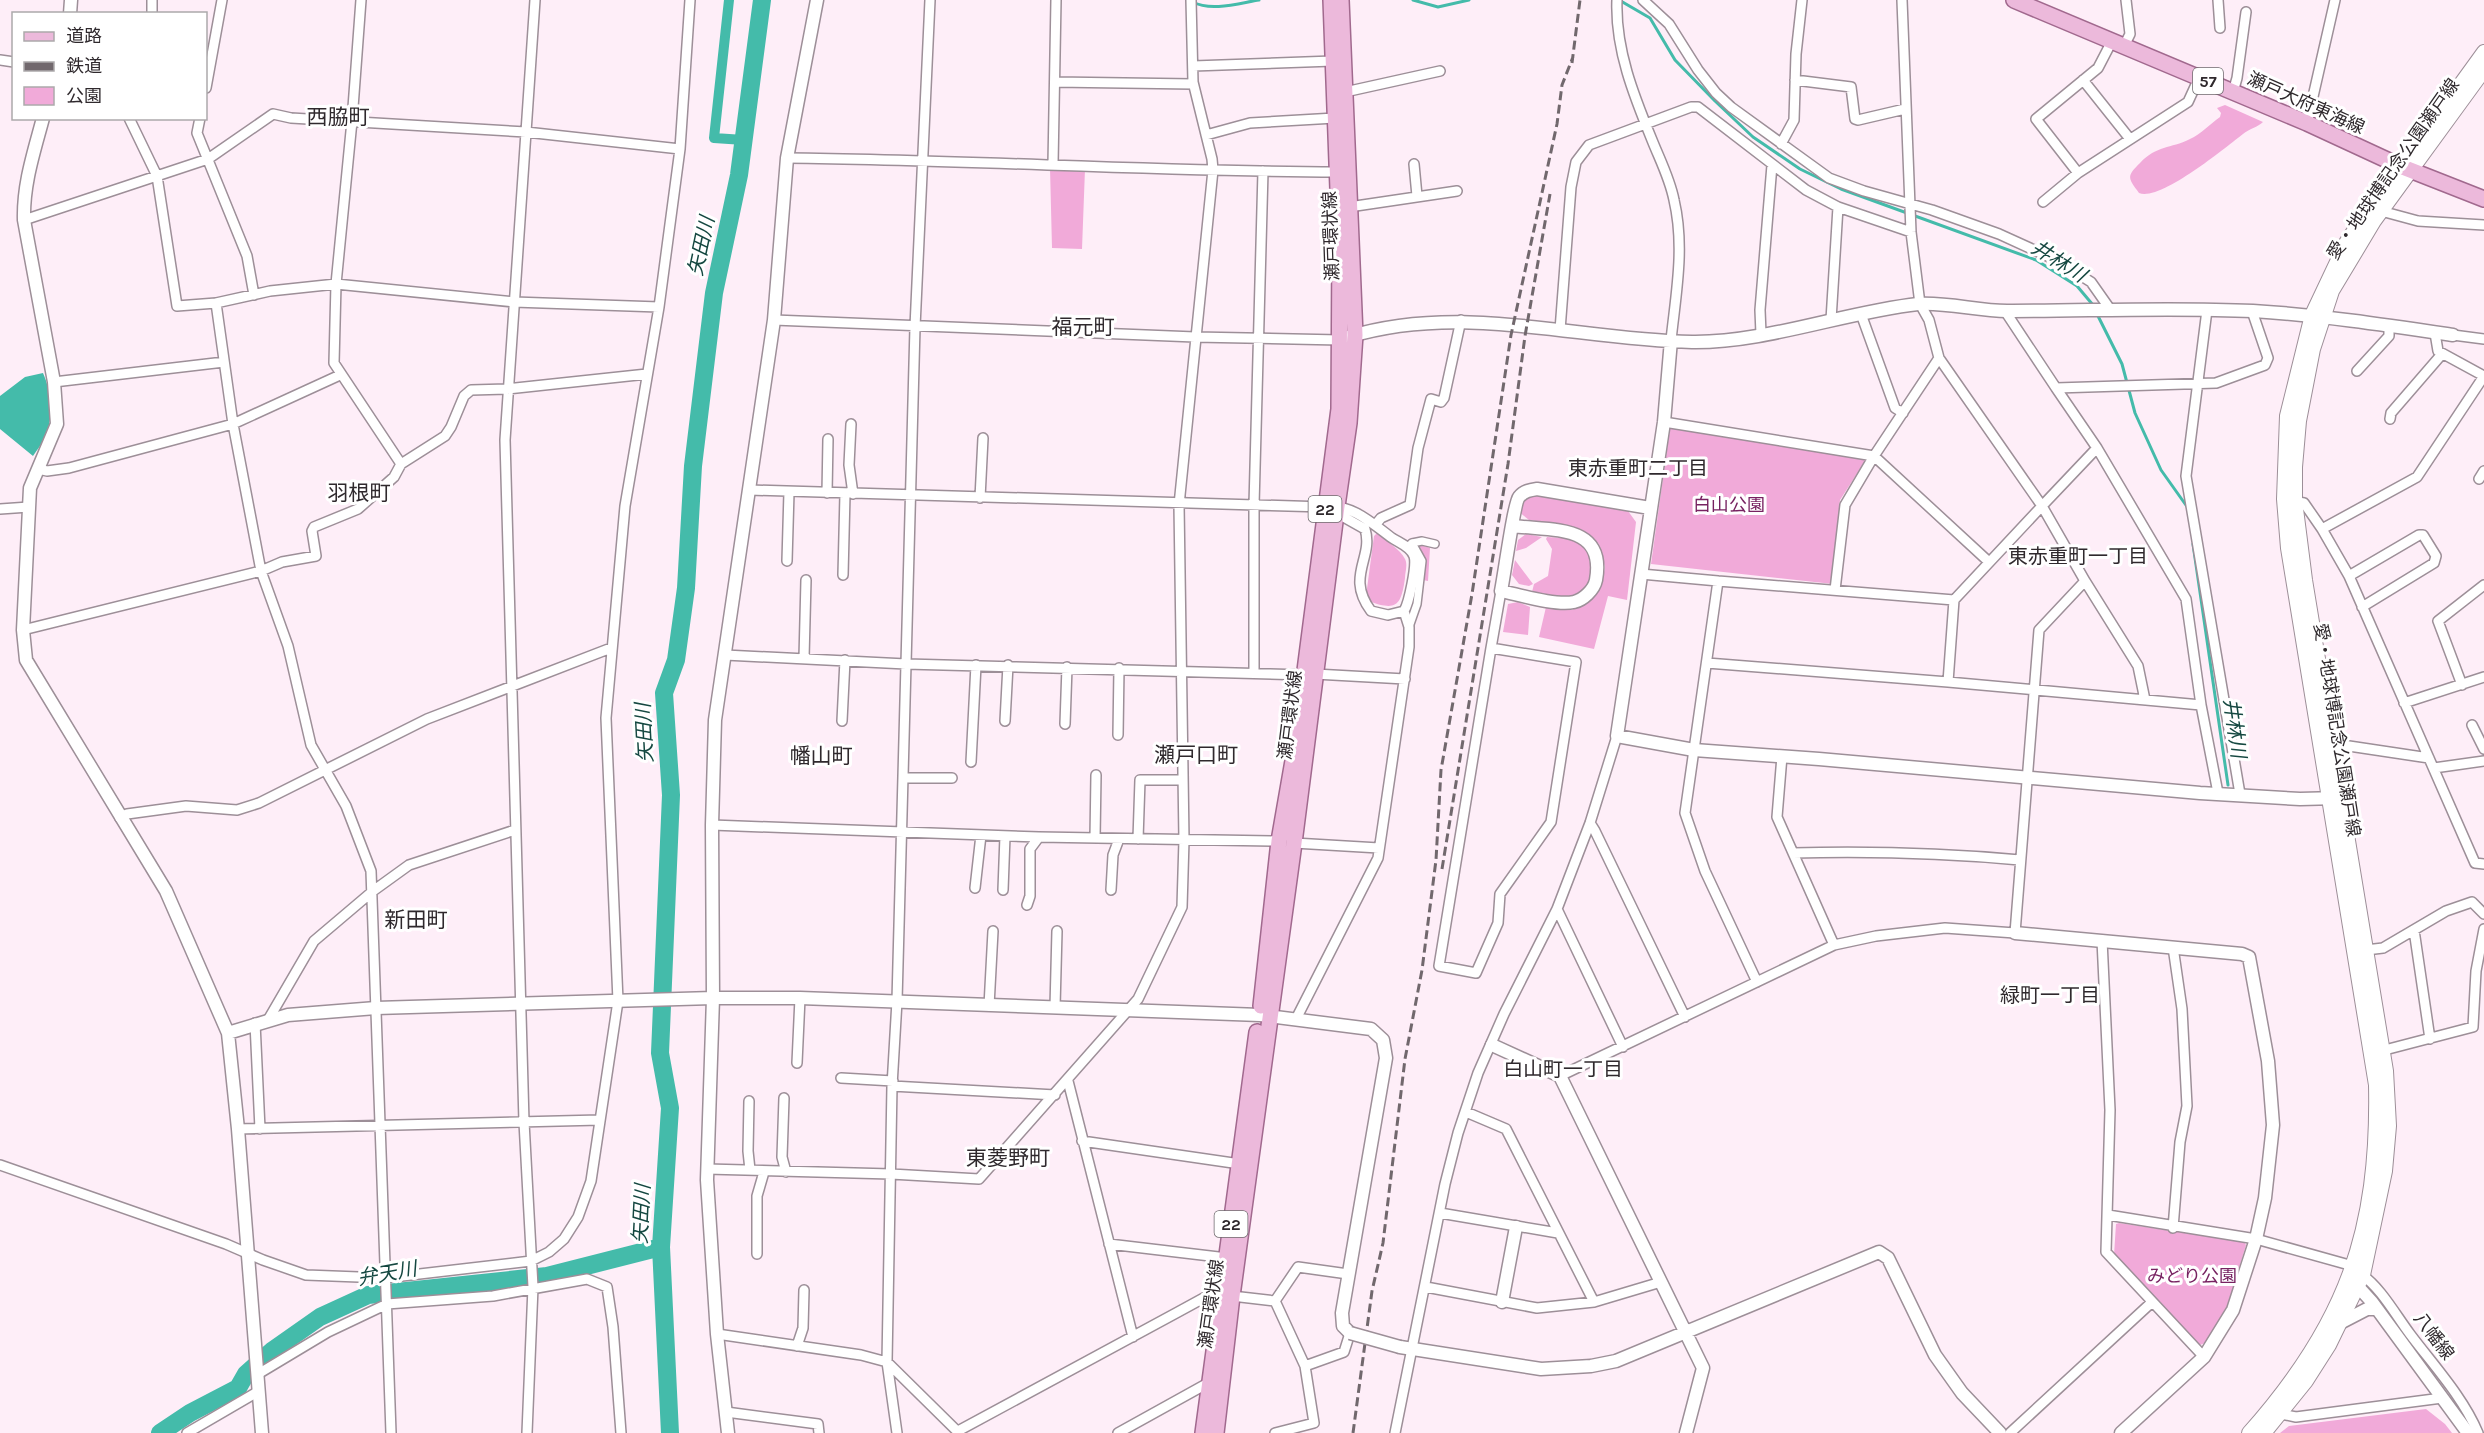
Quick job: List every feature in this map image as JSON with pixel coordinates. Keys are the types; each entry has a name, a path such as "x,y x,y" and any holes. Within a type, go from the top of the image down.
{"main road":[{"name":"瀬戸環状線","path":"1331,0 1337,172 1348,338"},
{"name":"瀬戸環状線","path":"1203,1433 1210,1382 1252,1162 1265,1015 1294,755 1309,675 1333,509 1339,409 1348,338 1349,207 1341,0"},
{"name":"瀬戸大府東海線","path":"2014,0 2484,199"},
{"name":"愛・地球博記念公園瀬戸線","path":"2317,316 2407,168 2484,52"},
{"name":"愛・地球博記念公園瀬戸線","path":"2264,1433 2282,1414 2306,1381 2340,1323 2383,1182 2389,1126 2335,798 2305,580 2289,500 2299,421 2317,316 2346,243 2382,187 2407,168 2484,70"},
{"name":"愛・地球博記念公園瀬戸線","path":"2335,798 2366,950 2377,1052"},
{"name":"瀬戸環状線","path":"1216,1433 1227,1258 1265,1015"},
{"name":"愛・地球博記念公園瀬戸線","path":"2249,1433 2275,1404 2302,1368 2355,1275"}],"street":[{"path":"207,83 222,0"},
{"path":"361,0 336,284 333,355 340,375 401,464"},
{"path":"527,1433 533,1289 524,1122 506,440 507,389 535,0"},
{"path":"0,1165 246,1251 263,1260 306,1275 385,1281 531,1263 564,1239 578,1217 591,1181 620,1001 606,718 625,506 659,307 680,149 685,105 690,0"},
{"path":"728,1433 717,1334 707,1169 712,825 716,720 774,320 787,158 817,0"},
{"path":"897,1433 887,1362 893,1084 915,327 930,0"},
{"path":"1053,164 1056,0"},
{"path":"707,1169 979,1179 1068,1081 1138,999 1182,907 1184,840 1179,504 1213,170 1193,84 1191,0"},
{"path":"1643,0 1669,24 1698,70 1716,93 1829,178 1999,234 2056,260 2091,282 2108,309"},
{"path":"1781,144 1794,120 1802,0"},
{"path":"1902,0 1909,205 1920,304 1929,320 1939,358 2042,506 2138,666 2145,700"},
{"path":"2078,173 2036,119 2098,68 2118,44 2130,34 2126,0"},
{"path":"2218,0 2220,28"},
{"path":"2307,123 2335,0"},
{"path":"1395,1433 1406,1348 1426,1287 1450,1160 1478,1072 1504,1014 1557,909 1590,823 1617,736 1664,423 1680,231 1669,180 1646,126 1621,53 1617,5"},
{"path":"2233,92 2246,12"},
{"path":"207,31 217,29"},
{"path":"1192,66 1333,61"},
{"path":"1345,92 1440,71"},
{"path":"2043,202 2078,173 2187,102 2199,78"},
{"path":"1795,80 1851,87 1855,119 1858,120 1905,109"},
{"path":"2083,80 2130,139"},
{"path":"1054,82 1193,84"},
{"path":"1560,330 1571,187 1576,162 1589,145 1646,126 1691,107 1698,107 1806,190 1838,207 1911,232"},
{"path":"24,220 208,159 273,114 291,118 526,132 680,149"},
{"path":"1206,135 1250,123 1335,118"},
{"path":"42,120 28,172 24,220 54,382 57,424 30,488 23,630 26,660 169,896 228,1033 262,1433"},
{"path":"130,120 157,176 177,306 216,303 270,291 336,284 514,302 659,307"},
{"path":"200,120 197,133 247,256 254,295"},
{"path":"787,158 1337,172"},
{"path":"1414,164 1417,196"},
{"path":"1761,334 1760,310 1772,165"},
{"path":"1254,673 1254,506 1263,171"},
{"path":"1349,207 1457,191"},
{"path":"1830,320 1838,207"},
{"path":"2381,211 2418,222 2484,225"},
{"path":"216,303 233,424 261,571 288,646 311,745 346,806 371,871 374,891 391,1433"},
{"path":"774,320 1258,339 1348,338 1405,326 1461,320 1671,340 1724,340 1920,304 2005,311 2081,309 2252,311 2317,316 2484,339"},
{"path":"2207,310 2186,476 2241,794"},
{"path":"2005,311 2097,448 2186,599 2201,705 2218,793"},
{"path":"2056,388 2216,383 2265,365 2268,358 2252,311"},
{"path":"1861,315 1895,408 1903,413"},
{"path":"1376,524 1381,518 1410,505 1418,448 1431,399 1441,402 1443,398 1461,320"},
{"path":"2356,371 2389,336 2389,326"},
{"path":"2322,529 2417,477 2484,376 2442,354 2436,348 2435,333"},
{"path":"2390,419 2391,413 2442,354"},
{"path":"1835,590 1845,505 1874,456 1939,358"},
{"path":"54,382 224,362"},
{"path":"23,630 261,571 282,562 316,556 312,531 314,527 358,509 394,477 401,464 445,436 464,396 471,390 507,389 647,374"},
{"path":"38,469 47,471 69,468 233,424 340,375"},
{"path":"1664,423 1874,456 1989,562"},
{"path":"843,575 851,424"},
{"path":"980,498 983,438"},
{"path":"827,493 828,439"},
{"path":"1948,682 1954,600 2097,448"},
{"path":"1491,648 1576,662 1551,822 1500,894 1498,923 1476,973 1439,966 1491,648 1513,526 1514,506 1527,490 1537,489 1650,508"},
{"path":"750,490 1333,509 1376,524 1410,545 1422,561 1417,604 1409,627 1405,679 1378,858 1296,1019"},
{"path":"787,561 789,492"},
{"path":"2289,500 2304,503 2349,576 2475,863 2484,864"},
{"path":"0,509 29,507"},
{"path":"1333,509 1361,525 1366,534 1359,586 1363,600 1371,612 1388,615 1404,611"},
{"path":"1501,591 1565,603 1576,601 1587,595 1596,584 1597,553 1591,543 1584,538 1577,534 1513,526"},
{"path":"2349,576 2423,534 2436,556 2434,563 2362,607"},
{"path":"1410,545 1422,541 1435,544"},
{"path":"1409,627 1404,611 1408,602 1415,563 1410,545"},
{"path":"1641,574 1954,600"},
{"path":"804,658 806,580"},
{"path":"1718,581 1685,813 1705,871 1757,982"},
{"path":"2015,933 2039,630 2085,581"},
{"path":"2462,685 2438,621 2484,585"},
{"path":"120,818 127,814 186,806 237,810 259,803 326,772 427,719 611,648"},
{"path":"724,655 1405,679"},
{"path":"842,721 845,660"},
{"path":"1707,663 2035,689 2201,705"},
{"path":"971,762 976,665"},
{"path":"1005,721 1008,665"},
{"path":"1065,724 1066,667"},
{"path":"1118,735 1119,668"},
{"path":"2404,703 2484,677"},
{"path":"2472,725 2481,734 2484,749"},
{"path":"1617,736 1694,750 2218,793 2335,798"},
{"path":"2327,742 2429,758"},
{"path":"1782,756 1777,817 1834,945"},
{"path":"2434,768 2484,760"},
{"path":"1095,838 1096,775"},
{"path":"903,778 952,778"},
{"path":"1138,839 1140,780 1182,780"},
{"path":"1590,823 1685,1017"},
{"path":"712,825 1005,836 1286,842 1380,848"},
{"path":"261,1129 261,1022 314,941 409,865 516,831"},
{"path":"975,888 981,835"},
{"path":"1003,890 1005,836"},
{"path":"1028,905 1030,849 1039,837"},
{"path":"1111,890 1113,855 1119,839"},
{"path":"1792,853 1872,851 1947,853 2020,860"},
{"path":"2366,950 2383,948 2446,911 2472,902 2484,915"},
{"path":"1557,909 1623,1047"},
{"path":"1560,1076 1834,945 1876,936 1945,928 2102,940 2242,954 2249,957 2268,1061 2273,1125 2265,1198 2256,1239 2233,1310 2204,1358 2121,1433"},
{"path":"2377,1052 2473,1027 2476,970 2484,929"},
{"path":"2414,930 2430,1039"},
{"path":"989,1006 993,931"},
{"path":"1055,1007 1057,931"},
{"path":"2102,940 2110,1110 2106,1252 2107,1256 2204,1358"},
{"path":"2173,947 2182,1009 2187,1106 2180,1142 2173,1228"},
{"path":"228,1033 288,1015 376,1008 709,998 800,998 1265,1015 1371,1029 1383,1040 1386,1048 1342,1313 1343,1326 1350,1333 1406,1348 1541,1369 1616,1361 1874,1253 1884,1253 1935,1355 1962,1393 2000,1433"},
{"path":"797,1063 800,998"},
{"path":"1492,1045 1560,1076 1703,1368 1686,1433"},
{"path":"841,1078 893,1084 1055,1095"},
{"path":"1068,1081 1133,1336"},
{"path":"784,1098 782,1157 786,1172"},
{"path":"749,1101 750,1170"},
{"path":"1466,1112 1506,1129 1594,1302"},
{"path":"238,1130 600,1120"},
{"path":"1082,1141 1240,1164"},
{"path":"757,1254 757,1196 764,1172"},
{"path":"1440,1213 1558,1233"},
{"path":"2108,1215 2173,1228 2256,1239 2355,1275"},
{"path":"1502,1302 1516,1227"},
{"path":"1109,1244 1227,1258"},
{"path":"1275,1302 1298,1267 1348,1274"},
{"name":"八幡線","path":"2355,1275 2377,1309 2468,1433"},
{"name":"八幡線","path":"2355,1275 2382,1295 2455,1394 2478,1433"},
{"path":"258,1374 328,1332 387,1302 493,1296 587,1279 607,1287 613,1327 621,1433"},
{"path":"1426,1287 1537,1308 1594,1302 1661,1282"},
{"path":"797,1346 803,1328 804,1290"},
{"path":"717,1334 861,1355 887,1362 959,1432 1211,1294 1275,1302"},
{"path":"1275,1302 1305,1366 1314,1424 1275,1433"},
{"path":"2010,1433 2151,1303"},
{"path":"2340,1323 2367,1309 2377,1309"},
{"path":"1305,1366 1344,1352 1350,1333"},
{"path":"1118,1433 1210,1382"},
{"path":"186,1433 259,1391"},
{"path":"2282,1414 2296,1417 2442,1398"},
{"path":"726,1412 818,1424 819,1433"}],"green space":[{"path":"2225,105 2263,122 2245,132 2177,182 2149,194 2139,193 2130,177 2136,167 2152,153 2198,134 2220,117 2221,113 2217,108"},
{"path":"1050,168 1085,169 1082,249 1052,248"},
{"name":"白山公園","path":"1670,428 1867,458 1840,500 1833,584 1651,564"},
{"path":"1534,491 1628,511 1636,522 1627,600 1608,596 1594,649 1539,637 1546,607 1572,610 1593,598 1601,587 1605,567 1599,544 1574,527 1529,520 1519,512 1526,494"},
{"path":"1377,533 1400,552 1406,561 1405,578 1399,601 1391,606 1368,601 1366,596 1374,536"},
{"path":"1526,534 1542,537 1526,548 1516,551 1518,540"},
{"path":"1547,537 1576,540 1586,548 1592,564 1592,572 1590,580 1578,593 1561,596 1532,592 1534,584 1548,576 1552,549"},
{"path":"1418,544 1430,548 1428,581 1423,580 1426,560"},
{"path":"1515,560 1533,584 1529,586 1519,584 1512,575"},
{"path":"1518,602 1530,607 1528,635 1503,632 1508,604"},
{"name":"みどり公園","path":"2116,1224 2244,1242 2246,1245 2227,1307 2205,1343 2200,1345 2114,1255"},
{"path":"2426,1409 2445,1424 2452,1433 2280,1433 2289,1426"}],"shaded area":[{"path":"43,373 50,395 51,411 45,438 33,456 0,429 0,396 25,377"}],"waterway":[{"path":"729,0 714,138 744,140"},
{"name":"矢田川","path":"670,1433 661,1247 670,1108 660,1053 671,795 664,693 676,660 686,588 693,466 714,293 739,175 762,0"},
{"path":"1193,2 1217,7 1259,0"},
{"path":"1413,0 1438,7 1469,0"},
{"name":"井林川","path":"1619,0 1650,18 1675,60 1753,137 1800,169 1841,189 2036,260 2077,286 2093,305"},
{"name":"井林川","path":"2097,314 2122,364 2135,413 2161,470 2188,508"},
{"name":"井林川","path":"2193,544 2228,785"},
{"name":"弁天川","path":"160,1433 190,1413 238,1388 246,1374 273,1350 320,1317 368,1295 547,1276 661,1247"}],"railway":[{"path":"1572,63 1580,0"},
{"path":"1353,1433 1372,1291 1383,1243 1405,1059 1422,970 1436,860 1441,770 1472,594 1511,335 1557,124 1562,85 1573,57"},
{"path":"1442,869 1508,464 1525,336 1550,194"}],"district":[{"name":"西脇町","path":"338,117"},
{"name":"福元町","path":"1083,327"},
{"name":"東赤重町二丁目","path":"1638,468"},
{"name":"羽根町","path":"359,493"},
{"name":"東赤重町一丁目","path":"2078,556"},
{"name":"瀬戸口町","path":"1196,755"},
{"name":"幡山町","path":"821,756"},
{"name":"新田町","path":"416,920"},
{"name":"緑町一丁目","path":"2050,995"},
{"name":"白山町一丁目","path":"1563,1069"},
{"name":"東菱野町","path":"1008,1158"}]}
